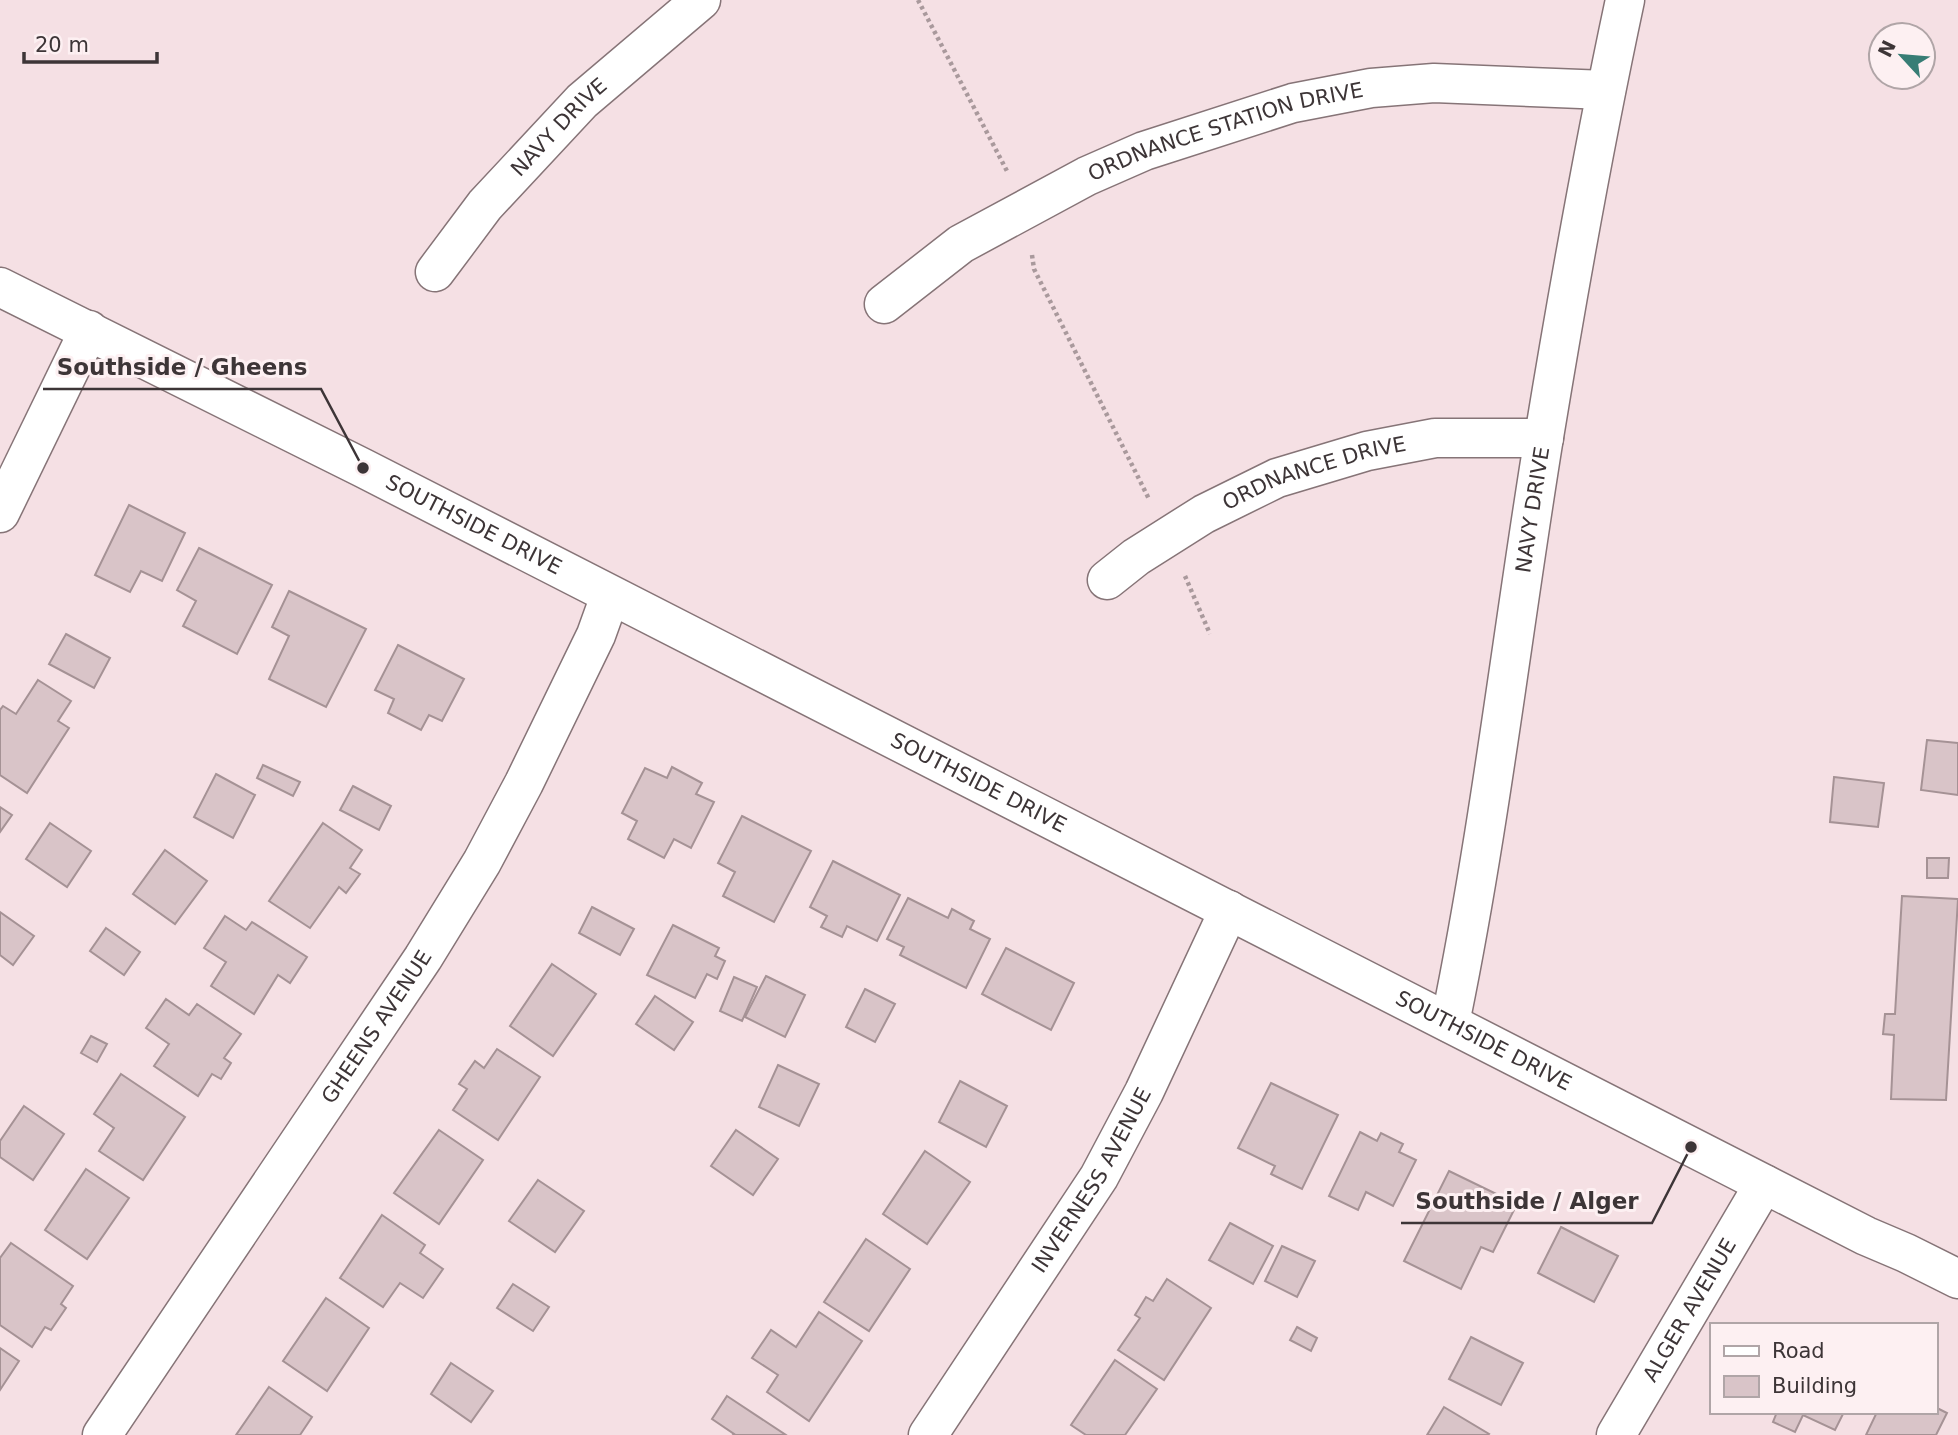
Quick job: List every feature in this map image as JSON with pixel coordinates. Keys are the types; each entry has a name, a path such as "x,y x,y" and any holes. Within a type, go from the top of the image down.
{"street":[{"name":"NAVY DRIVE","path":"435,272 485,205 582,101 701,0"},
{"name":"NAVY DRIVE","path":"1451,1023 1470,926 1544,438 1606,90 1625,0"},
{"name":"ORDNANCE STATION DRIVE","path":"884,304 961,244 1087,176 1144,151 1293,103 1371,88 1434,83 1606,90"},
{"name":"SOUTHSIDE DRIVE","path":"0,286 630,604 1866,1237 1958,1279"},
{"path":"0,513 89,330"},
{"name":"ORDNANCE DRIVE","path":"1107,580 1136,557 1204,514 1277,478 1367,451 1435,438 1544,438"},
{"name":"GHEENS AVENUE","path":"102,1435 423,958 482,862 596,635 610,596"},
{"name":"INVERNESS AVENUE","path":"928,1435 1099,1177 1144,1092 1229,910"},
{"name":"ALGER AVENUE","path":"1616,1435 1764,1184"}],"path":[{"path":"918,0 1012,181 1024,209 1034,269 1168,537 1210,634"}],"building":[{"path":"129,505 185,533 162,581 141,571 130,592 95,575"},
{"path":"199,548 272,585 237,654 183,626 196,601 177,590"},
{"path":"289,591 366,629 326,707 269,679 289,636 272,627"},
{"path":"66,634 110,658 94,688 49,664"},
{"path":"398,645 464,679 442,721 429,715 421,730 388,713 394,699 375,690"},
{"path":"38,680 71,701 58,721 69,728 27,793 0,775 0,710 3,706 16,714"},
{"path":"1927,740 1958,743 1958,795 1921,790"},
{"path":"263,765 300,782 293,796 257,778"},
{"path":"672,767 702,783 696,794 714,802 691,848 674,839 664,858 628,839 637,821 622,813 645,768 667,778"},
{"path":"216,774 255,795 233,838 194,817"},
{"path":"1834,777 1884,783 1878,827 1830,822"},
{"path":"353,786 391,806 379,830 340,810"},
{"path":"0,807 12,815 0,832"},
{"path":"742,816 811,851 774,922 723,896 735,872 718,863"},
{"path":"50,823 91,851 67,887 26,859"},
{"path":"323,823 362,850 350,868 360,874 346,893 339,887 310,928 269,901"},
{"path":"165,850 207,881 175,924 133,894"},
{"path":"1927,858 1949,858 1948,878 1927,878"},
{"path":"833,861 900,895 877,941 847,926 842,937 821,927 827,916 810,907"},
{"path":"1902,896 1958,899 1946,1100 1891,1099 1894,1035 1883,1034 1885,1014 1895,1014"},
{"path":"908,898 948,918 952,909 974,921 970,929 990,939 966,988 900,955 904,947 887,939"},
{"path":"592,907 634,929 620,955 579,933"},
{"path":"0,912 34,936 13,965 0,955"},
{"path":"225,916 246,930 252,922 307,957 290,983 278,975 254,1014 211,986 226,962 204,948"},
{"path":"673,925 719,948 715,956 725,961 717,979 707,974 695,998 647,975"},
{"path":"106,928 140,952 124,975 90,951"},
{"path":"1006,948 1074,983 1051,1030 982,994"},
{"path":"552,964 596,994 553,1056 510,1026"},
{"path":"766,976 805,995 785,1037 745,1017"},
{"path":"734,977 757,987 742,1021 720,1011"},
{"path":"865,989 895,1004 875,1042 846,1027"},
{"path":"655,996 693,1022 674,1050 636,1024"},
{"path":"166,999 189,1015 197,1004 241,1034 224,1058 231,1063 221,1079 212,1074 198,1096 154,1066 169,1044 146,1028"},
{"path":"91,1036 107,1044 97,1062 81,1053"},
{"path":"497,1049 540,1077 498,1140 453,1110 467,1089 459,1084 475,1061 484,1068"},
{"path":"778,1065 819,1084 799,1126 759,1107"},
{"path":"121,1074 185,1117 143,1180 99,1151 114,1128 94,1114"},
{"path":"960,1081 1007,1106 986,1147 939,1122"},
{"path":"1271,1083 1338,1115 1302,1189 1271,1174 1275,1166 1238,1148"},
{"path":"24,1106 64,1134 33,1180 0,1157 0,1141"},
{"path":"439,1130 483,1160 439,1224 394,1193"},
{"path":"736,1130 778,1159 753,1195 711,1166"},
{"path":"1360,1132 1377,1141 1381,1133 1403,1144 1399,1152 1416,1160 1393,1206 1366,1192 1358,1210 1329,1196"},
{"path":"925,1151 970,1182 927,1244 883,1214"},
{"path":"86,1169 129,1198 87,1259 45,1230"},
{"path":"1449,1171 1517,1204 1493,1252 1481,1247 1461,1289 1404,1261"},
{"path":"538,1180 584,1211 555,1252 509,1221"},
{"path":"382,1215 425,1245 420,1253 443,1269 423,1298 400,1283 383,1307 340,1278"},
{"path":"1230,1223 1273,1246 1253,1284 1209,1260"},
{"path":"1561,1227 1618,1256 1594,1302 1538,1273"},
{"path":"866,1239 910,1269 869,1331 824,1302"},
{"path":"11,1243 73,1286 61,1304 66,1308 51,1330 45,1327 32,1347 0,1325 0,1258"},
{"path":"1282,1246 1315,1261 1297,1297 1265,1281"},
{"path":"1167,1279 1211,1308 1164,1380 1118,1350 1140,1318 1135,1315 1146,1297 1153,1301"},
{"path":"513,1284 549,1307 533,1331 497,1308"},
{"path":"326,1298 369,1328 327,1391 283,1361"},
{"path":"819,1312 862,1341 809,1421 767,1392 778,1375 752,1358 771,1330 796,1347"},
{"path":"1297,1327 1317,1338 1311,1351 1290,1340"},
{"path":"1471,1337 1523,1363 1501,1405 1449,1379"},
{"path":"0,1348 19,1361 0,1390"},
{"path":"1115,1360 1157,1389 1125,1435 1086,1435 1071,1425"},
{"path":"451,1363 493,1391 471,1422 431,1394"},
{"path":"269,1387 312,1417 300,1435 236,1435"},
{"path":"727,1396 786,1435 733,1435 712,1419"},
{"path":"1444,1407 1489,1434 1427,1435"},
{"path":"1937,1408 1947,1413 1936,1435 1866,1435 1876,1414 1937,1414"},
{"path":"1776,1414 1843,1414 1835,1430 1803,1415 1795,1432 1773,1422"}],"place":[{"name":"Southside / Gheens","path":"363,468"},
{"name":"Southside / Alger","path":"1691,1147"}]}
